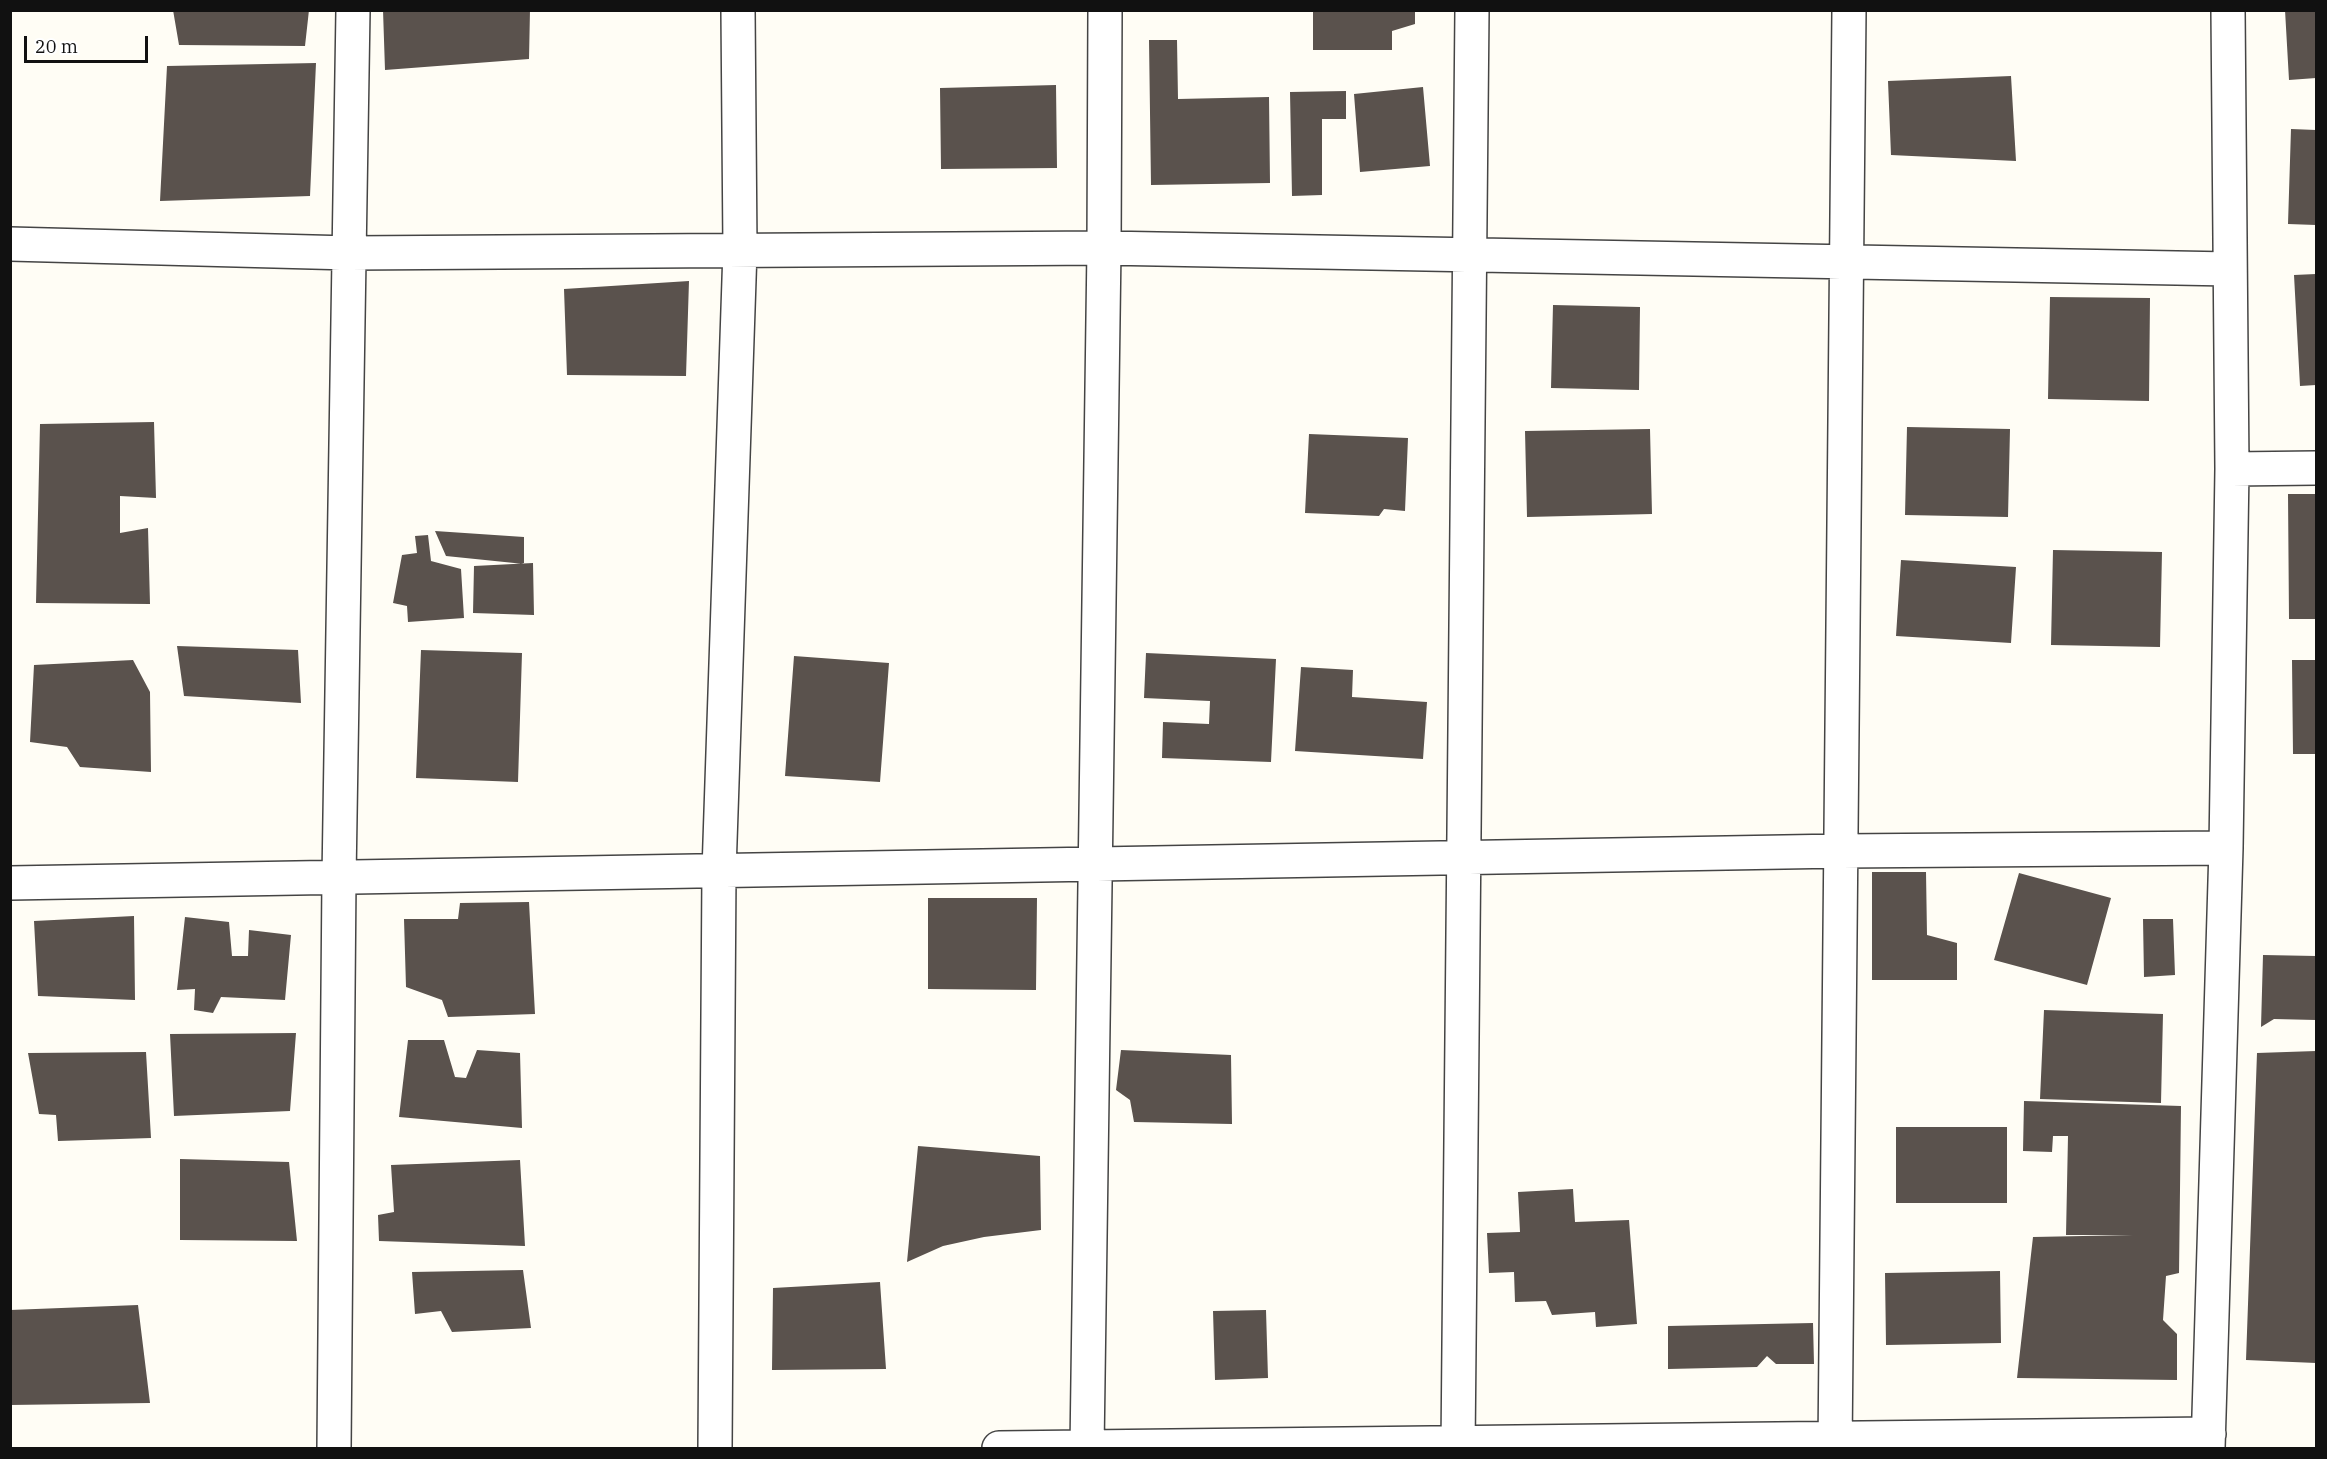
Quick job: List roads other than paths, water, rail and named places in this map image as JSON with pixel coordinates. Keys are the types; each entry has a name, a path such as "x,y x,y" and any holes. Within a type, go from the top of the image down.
{"street":[{"path":"334,1449 339,878 353,10"},
{"path":"715,1449 719,871 740,250 738,10"},
{"path":"1087,1448 1104,248 1105,10"},
{"path":"1458,1446 1472,10"},
{"path":"1835,1443 1849,10"},
{"path":"999,1449 2209,1441 2226,848 2232,469 2228,10"},
{"path":"10,243 350,253 1104,248 2230,269"},
{"path":"2232,469 2316,468"},
{"path":"10,883 1841,851 2226,848"}]}
